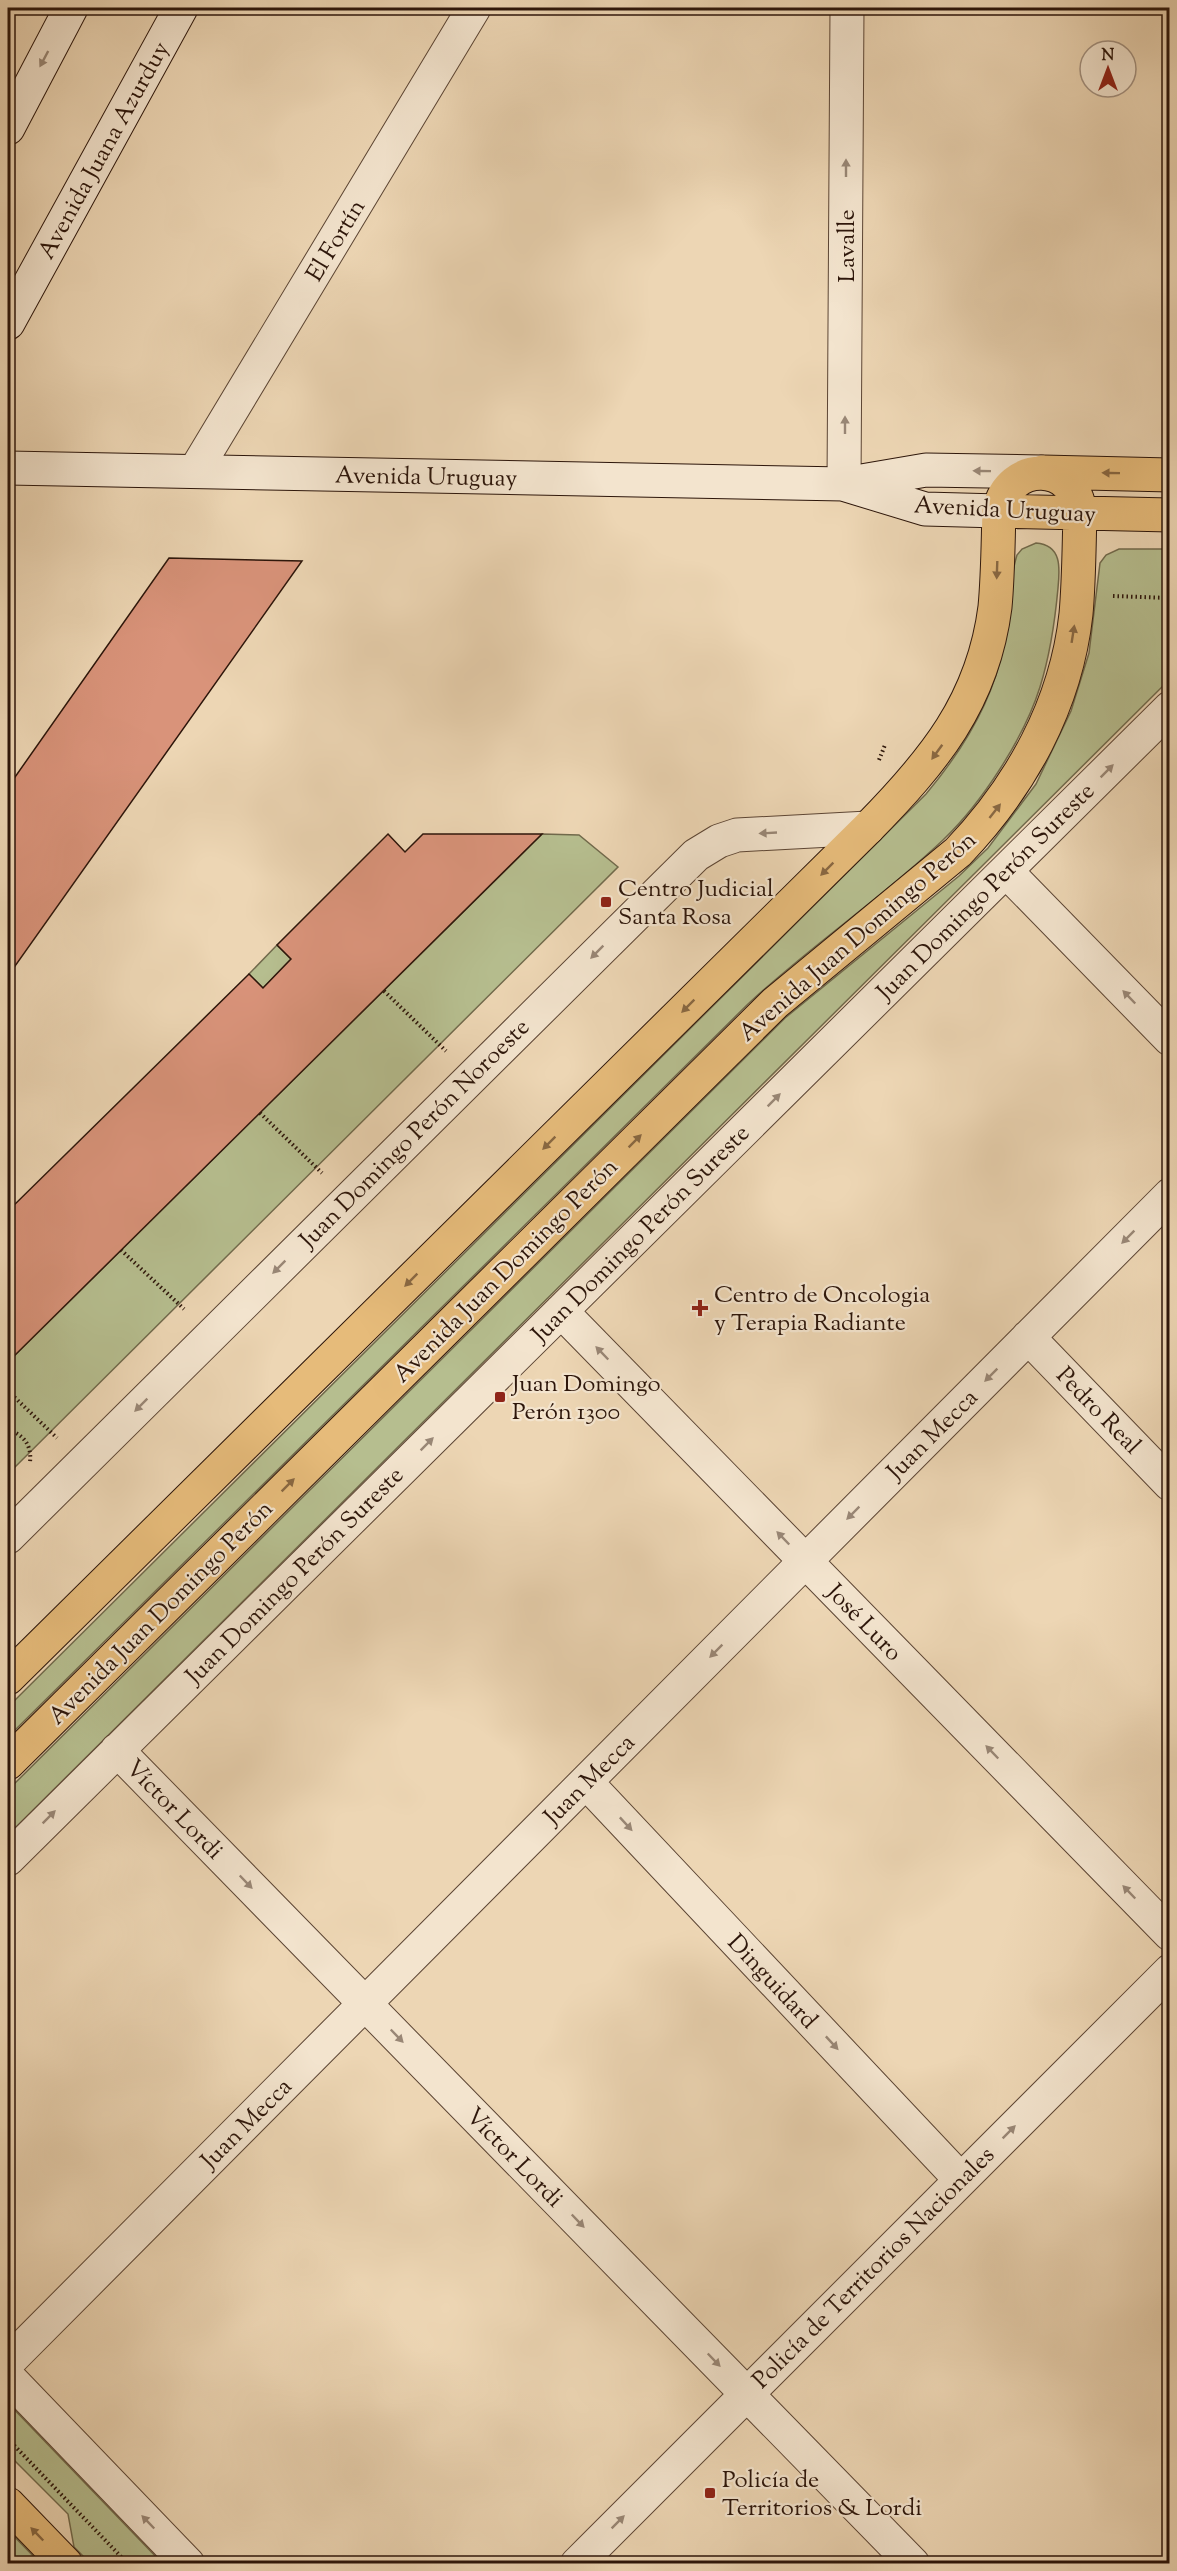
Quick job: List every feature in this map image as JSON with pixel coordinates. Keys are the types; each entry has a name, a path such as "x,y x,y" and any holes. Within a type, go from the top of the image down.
{"main road":[{"name":"Avenida Uruguay","path":"1041,472 1170,475"},
{"path":"8,1678 868,828 938,751 972,693 988,643 994,608 999,511 1003,497 1011,485 1025,476 1041,472"},
{"name":"Avenida Juan Domingo Perón","path":"8,1763 775,1003 958,852 985,823 1009,792 1047,722 1066,669 1076,613 1080,513 1077,498 1069,485 1056,476 1041,472"},
{"name":"Avenida Uruguay","path":"999,511 1170,515"},
{"path":"8,2504 66,2564"}],"street":[{"path":"8,128 71,8"},
{"name":"Avenida Juana Azurduy","path":"8,323 180,8"},
{"name":"El Fortín","path":"195,471 474,8"},
{"name":"Lavalle","path":"844,484 848,8"},
{"name":"Avenida Uruguay","path":"8,468 844,484 926,470 1041,472"},
{"name":"Avenida Uruguay","path":"844,484 925,509 999,511"},
{"name":"Juan Domingo Perón Sureste","path":"8,1858 1170,708"},
{"name":"Juan Domingo Perón Noroeste","path":"8,1537 696,855 719,841 738,835 868,828"},
{"path":"1006,871 1170,1039"},
{"name":"Juan Mecca","path":"8,2362 1170,1195"},
{"name":"José Luro","path":"561,1311 1170,1934"},
{"name":"Pedro Real","path":"1029,1337 1170,1484"},
{"name":"Víctor Lordi","path":"117,1750 914,2564"},
{"name":"Dinguidard","path":"586,1782 961,2180"},
{"name":"Policía de Territorios Nacionales","path":"577,2564 1170,1971"},
{"path":"8,2377 188,2564"}],"path":[{"path":"1107,595 1170,598"},
{"path":"384,991 447,1052"},
{"path":"260,1113 324,1174"},
{"path":"121,1250 186,1311"},
{"path":"8,1391 58,1439"},
{"path":"8,1430 18,1434 29,1446 28,1467"},
{"path":"8,2439 128,2564"}],"green space":[{"path":"1036,543 1051,548 1059,566 1054,625 1044,675 1033,707 1013,748 987,789 958,825 896,882 796,962 748,1004 8,1737 8,1707 926,794 964,743 984,706 1003,647 1017,555 1022,549"},
{"path":"1119,549 1169,549 1169,680 8,1835 8,1790 785,1018 959,876 988,848 1036,784 1071,711 1089,653 1100,563 1106,555"},
{"path":"542,834 579,835 618,867 8,1474 8,1362"},
{"path":"277,945 291,959 263,988 249,974"},
{"path":"8,2403 162,2563 90,2563 74,2547 68,2514 8,2454"},
{"path":"8,2530 40,2563 8,2563"}],"building":[{"path":"169,558 302,561 8,976 8,787"},
{"path":"388,834 405,852 423,834 542,834 8,1362 8,1211 249,974 263,988 291,959 277,945"}],"place":[{"name":"Centro Judicial Santa Rosa","path":"606,902"},
{"name":"Centro de Oncologia y Terapia Radiante","path":"700,1308"},
{"name":"Juan Domingo Perón 1300","path":"500,1397"},
{"name":"Policía de Territorios & Lordi","path":"710,2493"}]}
